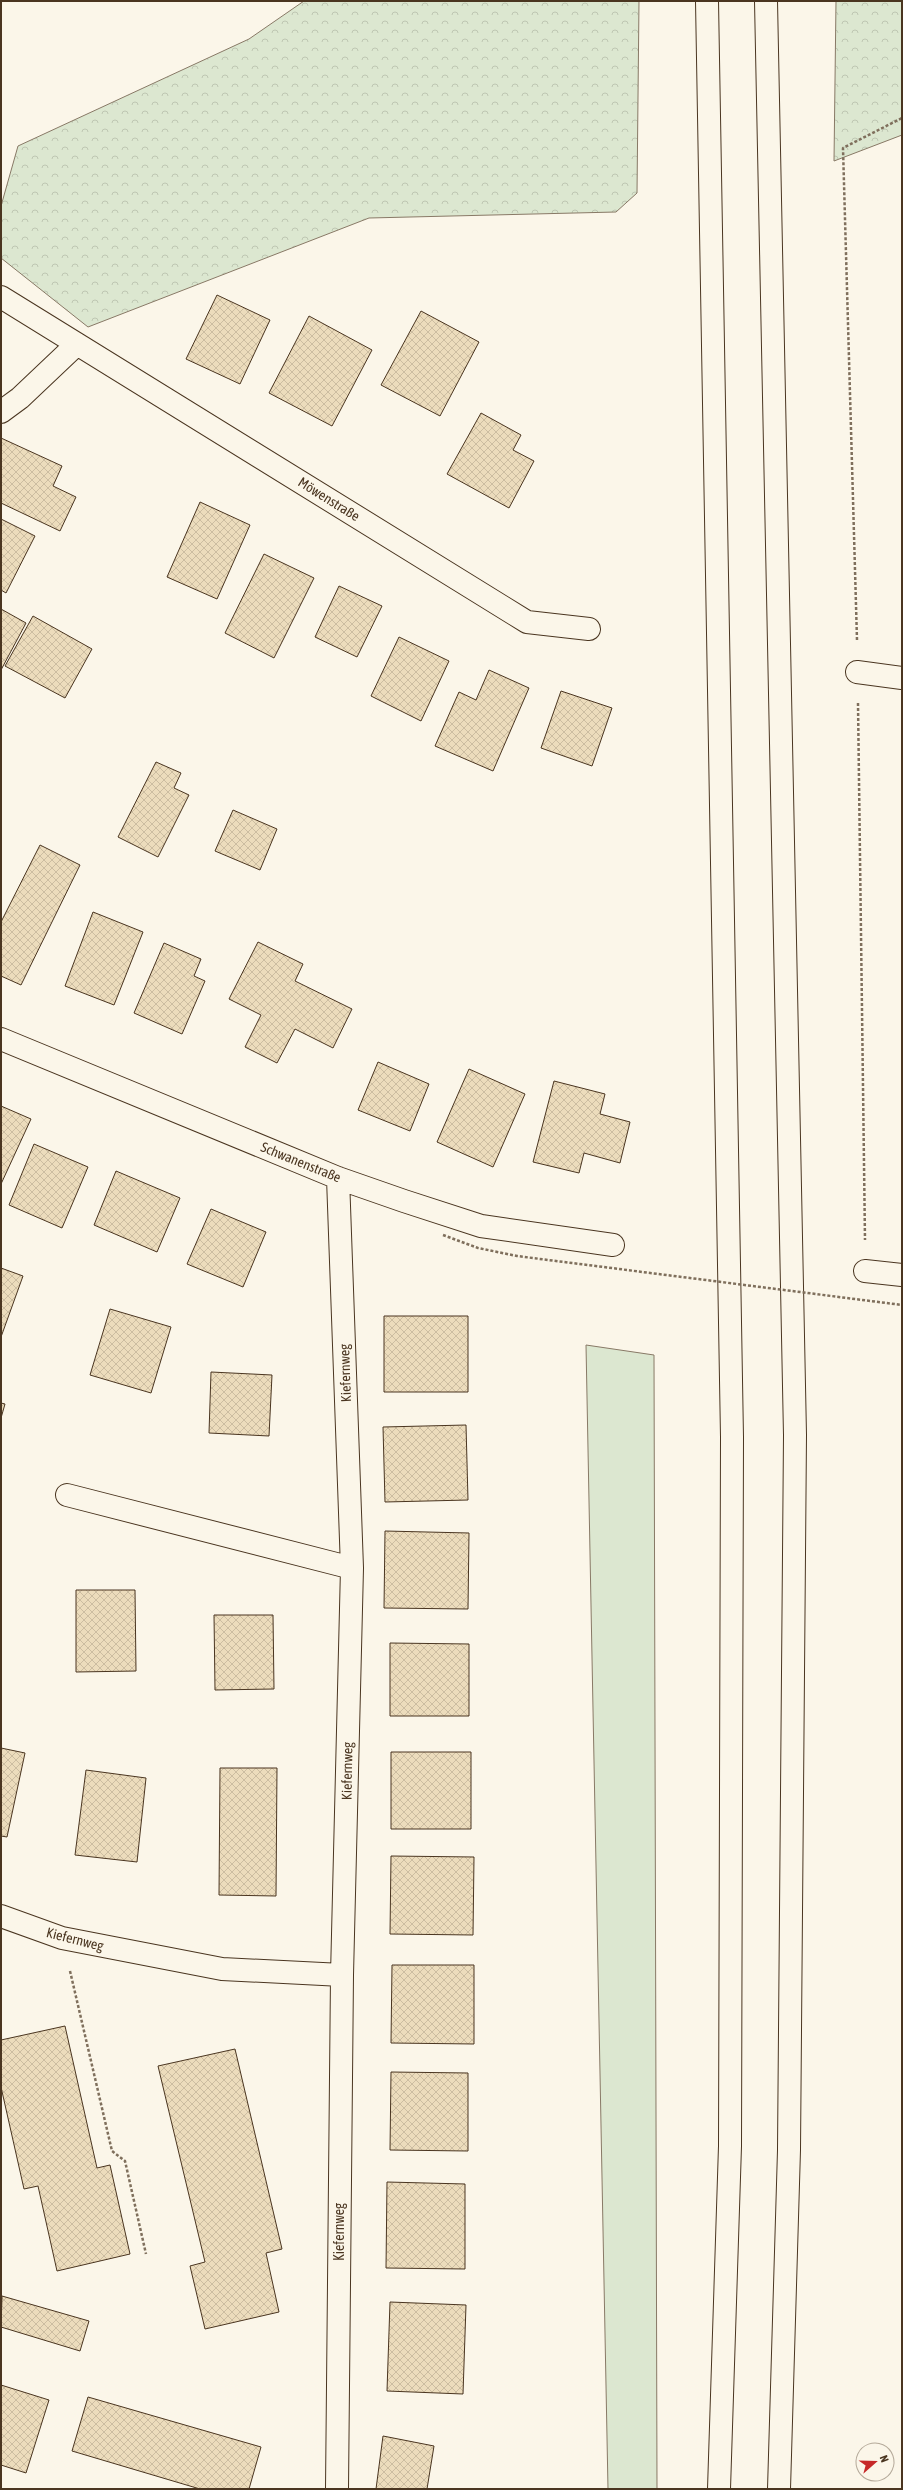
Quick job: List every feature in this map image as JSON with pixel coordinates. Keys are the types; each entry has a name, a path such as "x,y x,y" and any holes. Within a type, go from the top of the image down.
{"main road":[{"path":"707,1 732,1437 730,2146 719,2489"},
{"path":"766,1 795,1435 789,2150 779,2489"},
{"path":"766,28 773,1"},
{"name":"Möwenstraße","path":"1,297 527,622 589,629"},
{"path":"1,412 20,398 77,344"},
{"path":"857,672 902,678"},
{"name":"Schwanenstraße","path":"1,1039 338,1178 481,1226 613,1245"},
{"name":"Kiefernweg","path":"337,2489 342,1975 352,1568 338,1178"},
{"path":"865,1271 902,1276"},
{"path":"67,1496 352,1568"},
{"name":"Kiefernweg","path":"1,1916 62,1938 222,1969 342,1975"}],"path":[{"path":"443,1235 478,1248 517,1256 902,1305"},
{"path":"62,1938 112,2151 125,2161 146,2254"}],"green space":[{"path":"304,1 639,1 637,193 616,212 369,218 88,327 1,258 1,206 18,146 249,39"},
{"path":"836,1 902,1 902,135 834,161"},
{"path":"586,1345 654,1355 657,2489 608,2489"}],"building":[{"path":"217,295 270,320 240,384 186,359"},
{"path":"421,311 479,342 440,416 381,385"},
{"path":"309,316 372,350 332,426 269,393"},
{"path":"481,413 521,435 513,450 534,461 509,508 447,474"},
{"path":"1,438 62,466 53,486 76,497 60,531 1,503"},
{"path":"200,502 250,525 217,599 167,577"},
{"path":"1,519 35,536 6,593 1,590"},
{"path":"264,554 314,578 274,658 225,633"},
{"path":"339,586 382,606 357,657 315,637"},
{"path":"1,609 26,623 1,670"},
{"path":"33,616 92,649 65,698 5,666"},
{"path":"399,637 449,661 421,721 371,696"},
{"path":"489,670 529,688 493,771 435,746 459,692 476,700"},
{"path":"561,691 612,708 592,766 541,748"},
{"path":"156,762 181,773 174,788 189,795 158,857 118,837"},
{"path":"233,810 277,829 260,870 215,851"},
{"path":"40,845 80,865 21,985 1,976 1,922"},
{"path":"93,912 143,932 114,1005 65,986"},
{"path":"258,942 303,964 295,981 352,1009 333,1048 295,1029 277,1063 245,1047 261,1015 229,999"},
{"path":"164,943 201,959 194,976 205,981 182,1034 134,1013"},
{"path":"378,1062 429,1084 410,1131 358,1110"},
{"path":"469,1069 525,1094 493,1167 437,1142"},
{"path":"554,1081 605,1094 600,1114 630,1122 620,1163 584,1153 579,1173 533,1162"},
{"path":"1,1106 31,1119 1,1184"},
{"path":"34,1144 88,1167 62,1228 9,1205"},
{"path":"116,1171 180,1198 157,1252 94,1225"},
{"path":"211,1209 266,1232 243,1287 187,1264"},
{"path":"1,1268 23,1276 1,1337"},
{"path":"110,1309 171,1327 151,1393 90,1375"},
{"path":"384,1316 468,1316 468,1392 384,1392"},
{"path":"211,1372 272,1375 269,1436 209,1433"},
{"path":"1,1403 5,1404 1,1418"},
{"path":"466,1425 468,1500 385,1502 383,1427"},
{"path":"385,1531 469,1533 468,1609 384,1608"},
{"path":"76,1590 135,1590 136,1671 76,1672"},
{"path":"214,1615 273,1615 274,1689 215,1690"},
{"path":"390,1643 469,1644 469,1716 390,1716"},
{"path":"1,1748 25,1753 7,1837 1,1836"},
{"path":"391,1752 471,1752 471,1829 391,1829"},
{"path":"220,1768 277,1768 276,1896 219,1895"},
{"path":"86,1770 146,1778 137,1862 75,1855"},
{"path":"391,1856 474,1857 473,1935 390,1934"},
{"path":"392,1965 474,1965 474,2044 391,2043"},
{"path":"65,2026 97,2168 110,2165 130,2254 57,2271 38,2186 24,2189 1,2087 1,2040"},
{"path":"235,2049 282,2249 266,2253 279,2312 205,2329 190,2266 205,2262 158,2066"},
{"path":"391,2072 468,2073 468,2151 390,2150"},
{"path":"387,2182 465,2184 465,2269 386,2268"},
{"path":"2,2296 89,2321 80,2351 1,2327"},
{"path":"390,2302 466,2305 463,2394 387,2391"},
{"path":"1,2385 49,2400 26,2473 1,2465"},
{"path":"88,2397 261,2447 249,2489 200,2489 72,2451"},
{"path":"383,2436 434,2446 427,2489 376,2489"}]}
